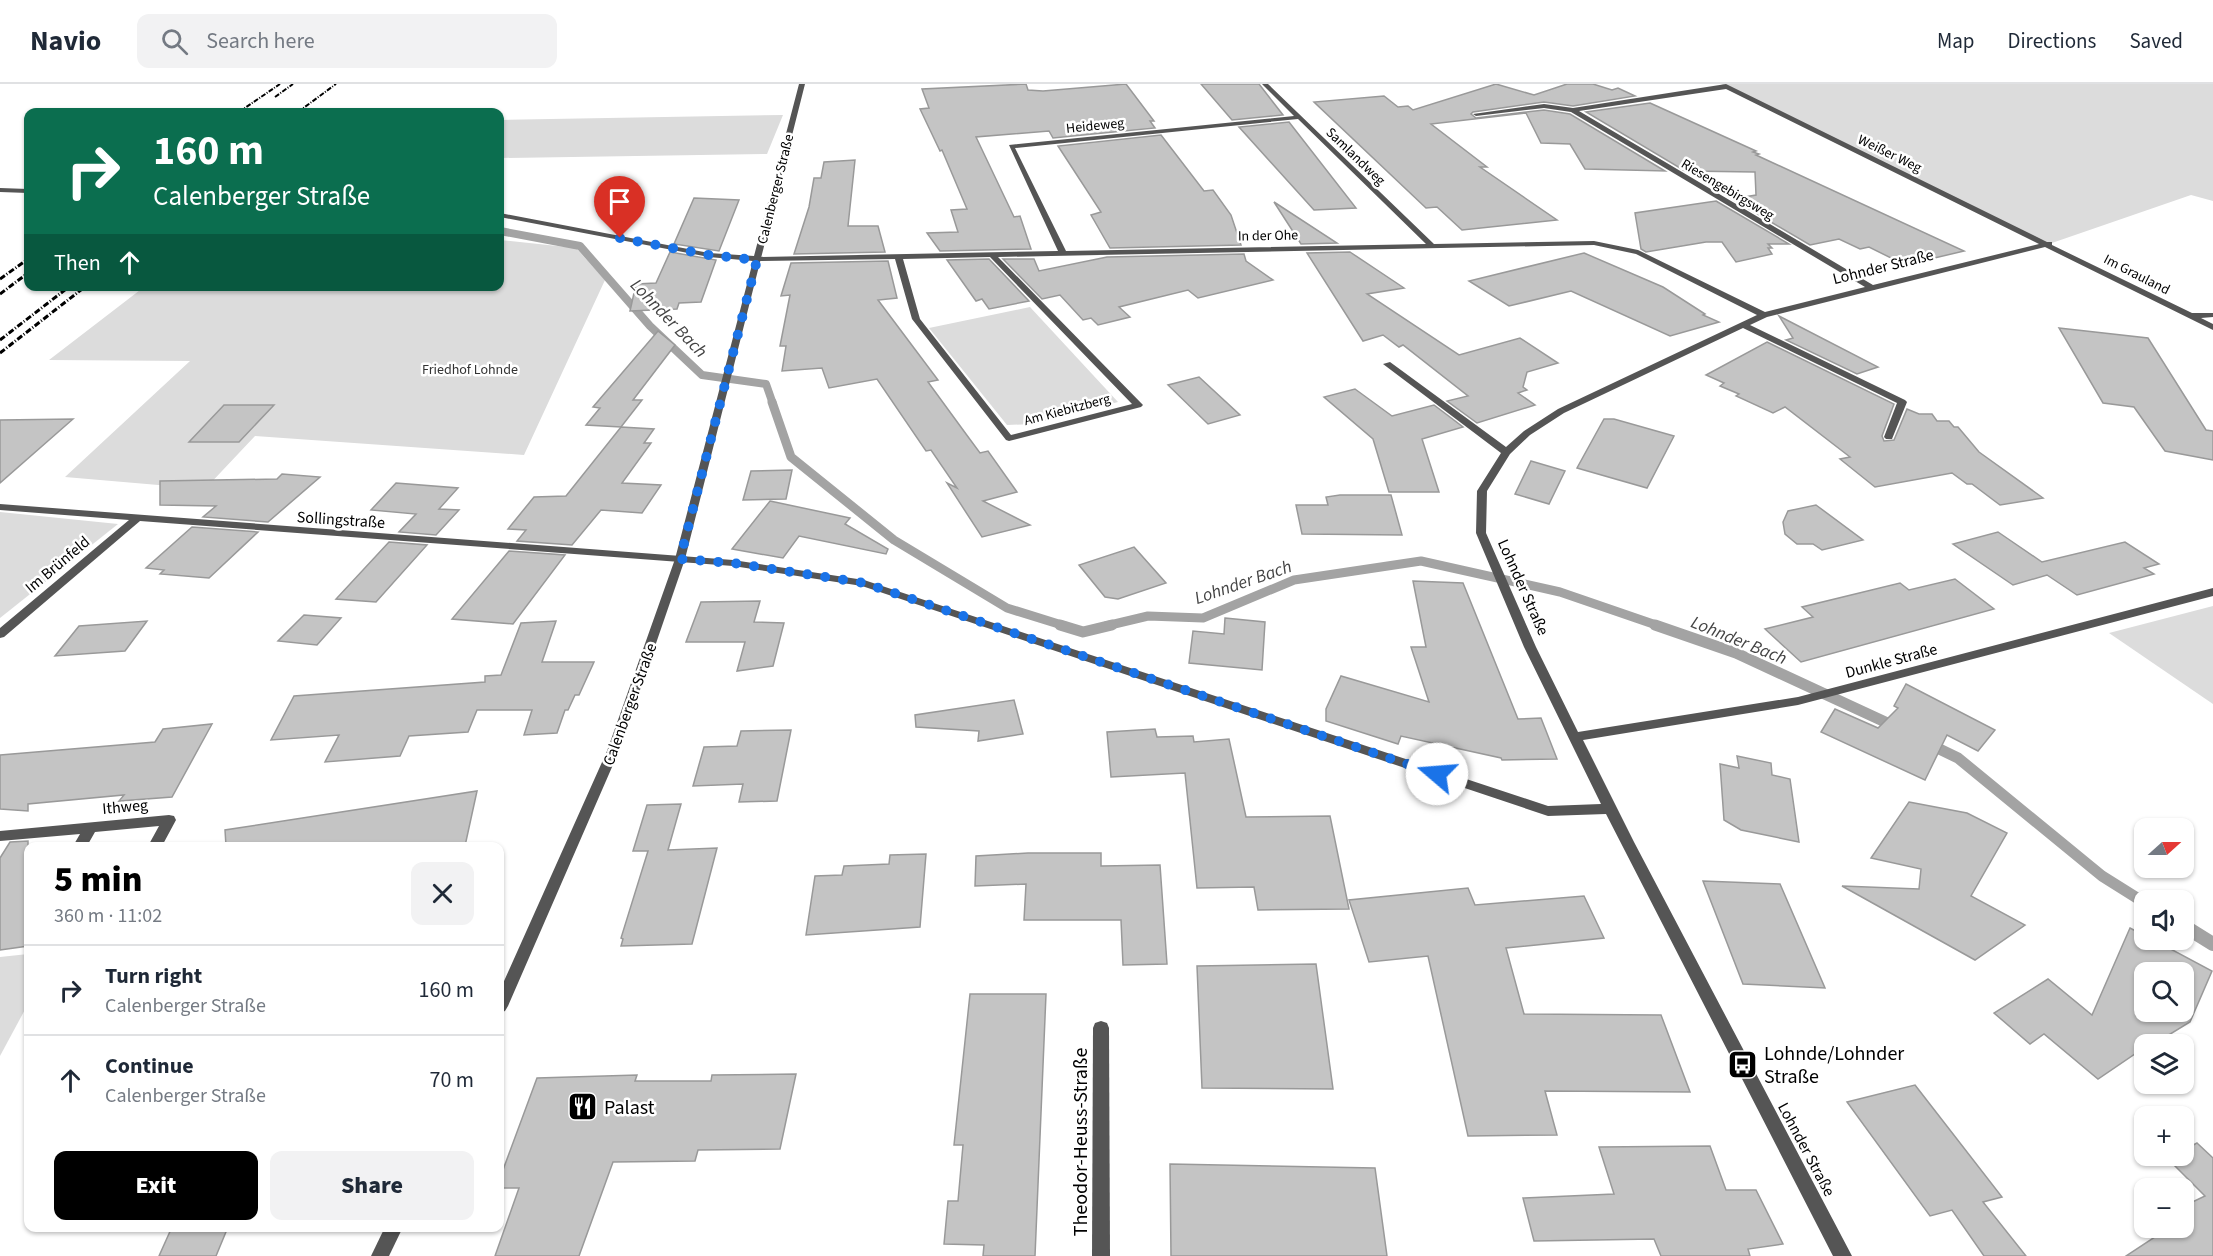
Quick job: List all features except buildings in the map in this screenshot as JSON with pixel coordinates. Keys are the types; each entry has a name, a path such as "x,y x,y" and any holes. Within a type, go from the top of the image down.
{"street":[{"name":"Calenberger Straße","path":"504,997 614,751 680,559 802,84"},
{"name":"Samlandweg","path":"1265,84 1431,245"},
{"name":"Riesengebirgsweg","path":"1476,114 1544,106 1573,110 1724,86"},
{"name":"Weißer Weg","path":"1724,86 2049,244"},
{"name":"Riesengebirgsweg","path":"1573,110 1870,287"},
{"name":"Heideweg","path":"1063,253 1011,146 1300,117"},
{"path":"0,190 24,191"},
{"name":"In der Ohe","path":"504,216 709,255 757,260 1594,243 1618,246 1638,252 1764,315"},
{"name":"Lohnder Straße","path":"1843,1256 1574,737 1481,533 1482,491 1506,452 1527,432 1561,411 1764,315 2049,244"},
{"name":"Im Grauland","path":"2049,244 2213,327"},
{"name":"Am Kiebitzberg","path":"899,258 916,319 1010,438 1138,405 992,255"},
{"path":"2190,316 2213,315"},
{"path":"1743,325 1902,402 1889,437"},
{"path":"1387,364 1506,452"},
{"name":"Sollingstraße","path":"0,507 733,563 864,583 1548,811 1610,809"},
{"name":"Im Brünfeld","path":"0,634 136,519"},
{"name":"Dunkle Straße","path":"1574,737 1798,701 2213,592"},
{"name":"Ithweg","path":"0,836 169,820 157,842"},
{"name":"Ithweg","path":"82,842 91,827"},
{"name":"Theodor-Heuss-Straße","path":"1101,1028 1101,1256"},
{"path":"380,1256 392,1232"}],"green space":[{"path":"1721,84 2213,84 2213,201 2191,195 2049,244"},
{"path":"783,115 767,154 504,158 504,120"},
{"name":"Friedhof Lohnde","path":"504,240 576,248 605,280 524,455 255,436 205,489 65,477 190,361 49,360 139,291 504,291"},
{"path":"1030,307 1118,402 1034,424 1007,425 929,328"},
{"path":"0,512 118,524 0,618"},
{"path":"2213,606 2213,704 2109,633"},
{"path":"24,954 24,1011 0,1056 0,957"}],"waterway":[{"name":"Lohnder Bach","path":"504,232 580,246 650,326 702,375 766,384 773,404"},
{"name":"Lohnder Bach","path":"772,402 791,457 894,540 1007,608 1065,626"},
{"name":"Lohnder Bach","path":"1106,626 1148,616 1203,618 1294,580 1421,561 1560,592 1659,626"},
{"name":"Lohnder Bach","path":"1060,625 1083,632 1112,625"},
{"name":"Lohnder Bach","path":"1655,625 1736,653 1896,727"},
{"name":"Lohnder Bach","path":"1929,744 1958,758 2102,876 2134,896"},
{"name":"Lohnder Bach","path":"2194,932 2213,944"}],"railway":[{"path":"245,108 280,84"},
{"path":"275,97 293,84"},
{"path":"303,108 336,84"},
{"path":"0,279 24,262"},
{"path":"0,294 24,276"},
{"path":"0,340 64,291"},
{"path":"0,353 80,291"}],"place":[{"name":"Lohnde/Lohnder Straße","path":"1743,1064"},
{"name":"Palast","path":"583,1107"}],"route":[{"path":"620,238 709,255 757,260 680,559 733,563 864,583 1437,774"}]}
